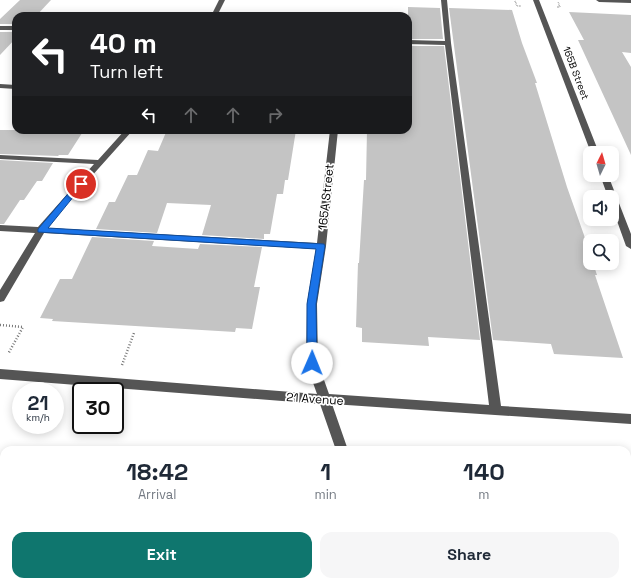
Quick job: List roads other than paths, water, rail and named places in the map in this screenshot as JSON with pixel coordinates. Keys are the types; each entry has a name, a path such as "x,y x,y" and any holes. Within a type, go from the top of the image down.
{"street":[{"path":"216,12 222,0"},
{"path":"444,0 448,43 496,411"},
{"name":"165B Street","path":"536,0 592,146"},
{"path":"599,0 630,2"},
{"path":"0,28 12,28"},
{"path":"412,42 448,43"},
{"path":"0,86 12,87"},
{"path":"0,298 41,230 61,205 125,134"},
{"name":"165A Street","path":"334,134 321,246 312,304 312,363 341,446"},
{"path":"0,157 100,162"},
{"path":"607,182 631,246"},
{"path":"0,228 321,246"},
{"name":"21 Avenue","path":"0,374 324,400 631,419"}]}
